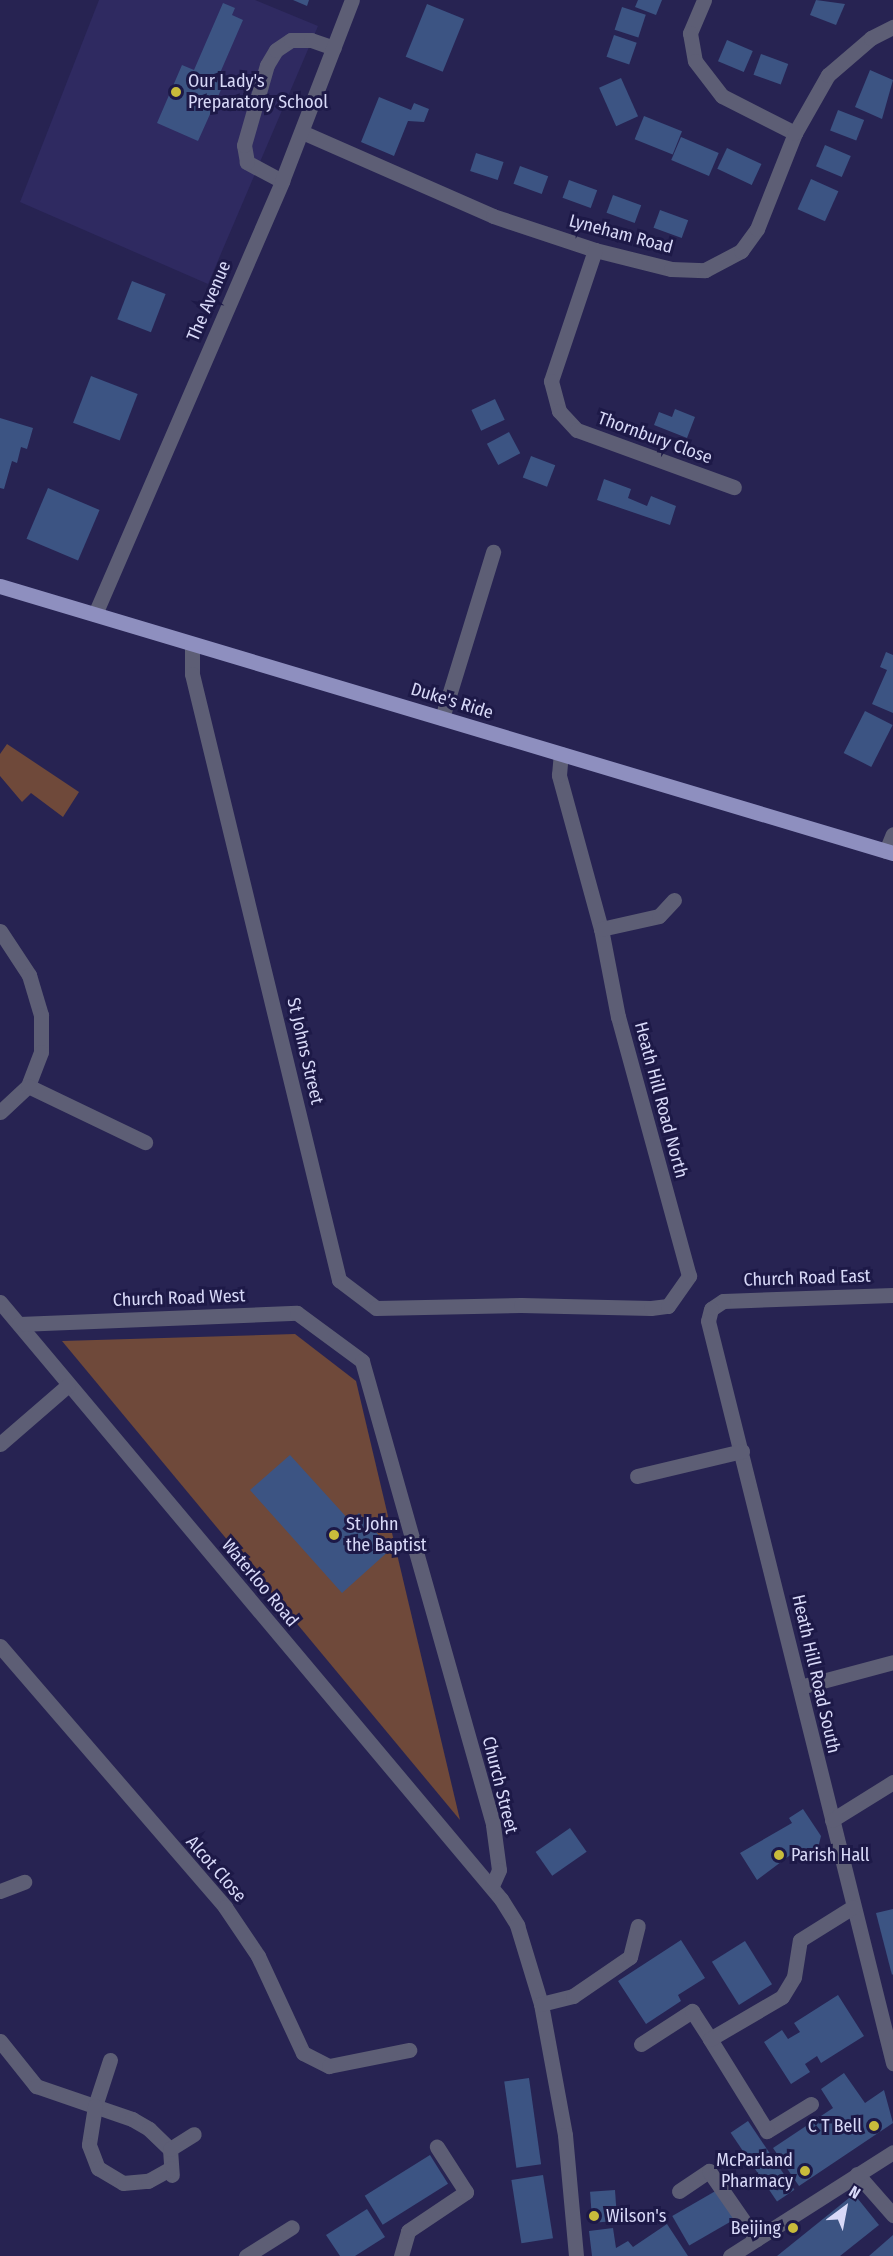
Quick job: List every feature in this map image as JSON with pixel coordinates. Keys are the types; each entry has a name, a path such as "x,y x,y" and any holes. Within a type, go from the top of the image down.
{"main road":[{"name":"Duke's Ride","path":"0,586 889,852"}],"street":[{"name":"The Avenue","path":"95,614 282,181 352,0"},
{"path":"704,0 690,33 695,61 722,96 795,133"},
{"name":"Lyneham Road","path":"302,132 494,216 595,250 682,270 705,270 741,251 757,229 795,133 828,75 871,38 893,27"},
{"path":"282,181 247,162 244,145 267,65 276,50 291,40 311,40 334,48"},
{"name":"Thornbury Close","path":"595,250 551,381 559,411 577,430 734,488"},
{"path":"442,718 493,552"},
{"name":"St Johns Street","path":"192,645 192,674 339,1280 376,1308 521,1305"},
{"name":"Heath Hill Road North","path":"521,1305 668,1306 689,1276 618,1017 601,928 559,775 561,754"},
{"path":"889,852 893,834"},
{"path":"601,928 659,916 674,900"},
{"path":"0,931 29,975 41,1015 41,1052 27,1086 0,1112"},
{"path":"27,1086 145,1142"},
{"name":"Church Road East","path":"723,1301 893,1295"},
{"name":"Heath Hill Road South","path":"723,1301 711,1309 708,1321 893,2063"},
{"name":"Waterloo Road","path":"0,1302 350,1723 492,1886"},
{"name":"Church Road West","path":"19,1324 297,1313 334,1337"},
{"name":"Church Street","path":"334,1337 362,1360 492,1825 499,1870 492,1886"},
{"path":"0,1444 68,1385"},
{"path":"637,1476 741,1451"},
{"name":"Alcot Close","path":"0,1646 225,1906 258,1956 303,2053 329,2066 409,2050"},
{"path":"800,1687 893,1662"},
{"path":"832,1820 893,1782"},
{"path":"0,1891 24,1882"},
{"path":"492,1886 517,1925 541,2004 565,2135 576,2256"},
{"path":"710,2039 782,1996 794,1977 800,1940 854,1907"},
{"path":"541,2004 573,1996 630,1957 638,1926"},
{"path":"641,2044 692,2011 768,2131 811,2104"},
{"path":"0,2041 36,2086 95,2106 132,2119 170,2150 171,2172 148,2181 123,2183 98,2168 89,2145 95,2106 110,2060"},
{"path":"170,2150 194,2134"},
{"path":"401,2256 408,2232 466,2192 437,2147"},
{"path":"730,2256 893,2152"},
{"path":"679,2191 709,2171 756,2239"},
{"path":"857,2174 893,2216"},
{"path":"246,2256 292,2227"}],"shaded area":[{"name":"Our Lady's Preparatory School","path":"99,0 255,0 318,26 208,284 20,202"},
{"path":"7,744 79,792 63,817 31,793 22,802 0,776 0,754"},
{"path":"295,1334 356,1381 460,1820 62,1341"}],"building":[{"path":"293,0 309,0 307,6"},
{"path":"638,0 662,0 656,15 635,7"},
{"path":"816,0 845,4 836,25 810,15"},
{"name":"Our Lady's Preparatory School","path":"223,3 235,8 232,15 243,20 217,80 224,83 198,141 157,123 182,65 194,70"},
{"path":"427,4 464,19 443,72 406,57"},
{"path":"622,7 646,15 638,38 615,30"},
{"path":"614,35 637,43 629,65 607,57"},
{"path":"727,40 753,51 744,72 718,61"},
{"path":"761,54 788,64 781,85 753,75"},
{"path":"870,70 893,80 882,119 855,107"},
{"path":"621,78 638,116 616,126 599,88"},
{"path":"379,97 411,110 414,103 429,109 424,122 408,121 394,156 361,142"},
{"path":"838,110 864,120 856,141 830,131"},
{"path":"644,116 682,131 673,155 635,139"},
{"path":"681,137 719,153 709,176 671,160"},
{"path":"825,145 851,156 842,177 816,166"},
{"path":"727,148 761,164 752,185 717,169"},
{"path":"476,153 504,162 498,180 470,171"},
{"path":"520,166 548,176 542,194 514,184"},
{"path":"811,179 838,191 825,221 798,209"},
{"path":"569,180 597,190 591,208 563,198"},
{"path":"613,195 641,205 635,223 607,213"},
{"path":"660,210 688,220 682,238 654,228"},
{"path":"132,281 166,294 151,332 117,319"},
{"path":"91,376 138,394 120,441 73,423"},
{"path":"495,399 505,420 481,431 471,410"},
{"path":"675,409 695,417 687,438 654,425 659,412 672,417"},
{"path":"0,418 33,428 27,449 21,447 17,463 12,461 4,489 0,488"},
{"path":"509,432 520,453 498,465 487,444"},
{"path":"531,456 555,465 547,487 523,477"},
{"path":"604,479 631,489 628,498 647,506 651,496 676,506 670,525 597,500"},
{"path":"48,488 100,510 78,561 27,539"},
{"path":"886,652 893,655 893,713 872,704 887,670 880,667"},
{"path":"865,711 893,725 871,767 844,753"},
{"name":"St John the Baptist","path":"290,1455 350,1521 359,1513 391,1549 342,1593 250,1490"},
{"path":"803,1809 821,1836 818,1848 807,1857 797,1850 757,1880 740,1853 792,1823 789,1818"},
{"path":"570,1828 587,1852 552,1876 536,1852"},
{"path":"893,1909 893,1974 892,1975 876,1913"},
{"path":"681,1940 705,1978 678,1995 681,2001 646,2024 618,1981"},
{"path":"745,1941 772,1984 739,2005 712,1962"},
{"path":"838,1995 864,2036 821,2063 817,2056 805,2064 810,2072 791,2084 764,2042 782,2030 788,2039 800,2032 794,2023"},
{"path":"844,2073 865,2103 884,2090 893,2123 799,2186 773,2148 833,2108 821,2089"},
{"path":"529,2078 541,2164 516,2168 504,2081"},
{"path":"748,2121 794,2190 777,2202 731,2133"},
{"path":"430,2155 448,2184 383,2225 365,2196"},
{"path":"543,2175 553,2238 521,2243 511,2180"},
{"path":"719,2189 736,2218 689,2245 672,2216"},
{"path":"615,2190 617,2221 592,2223 590,2192"},
{"path":"854,2194 879,2225 840,2256 777,2256"},
{"path":"367,2209 385,2237 355,2256 340,2256 326,2235"},
{"path":"667,2224 688,2256 592,2256 589,2231 613,2228 616,2248 628,2241 633,2247"},
{"path":"893,2235 893,2256 869,2256"}],"place":[{"name":"Our Lady's Preparatory School","path":"176,92"},
{"name":"St John the Baptist","path":"334,1535"},
{"name":"Parish Hall","path":"779,1855"},
{"name":"C T Bell","path":"874,2126"},
{"name":"McParland Pharmacy","path":"805,2171"},
{"name":"Wilson's","path":"594,2216"},
{"name":"Beijing","path":"793,2228"}]}
